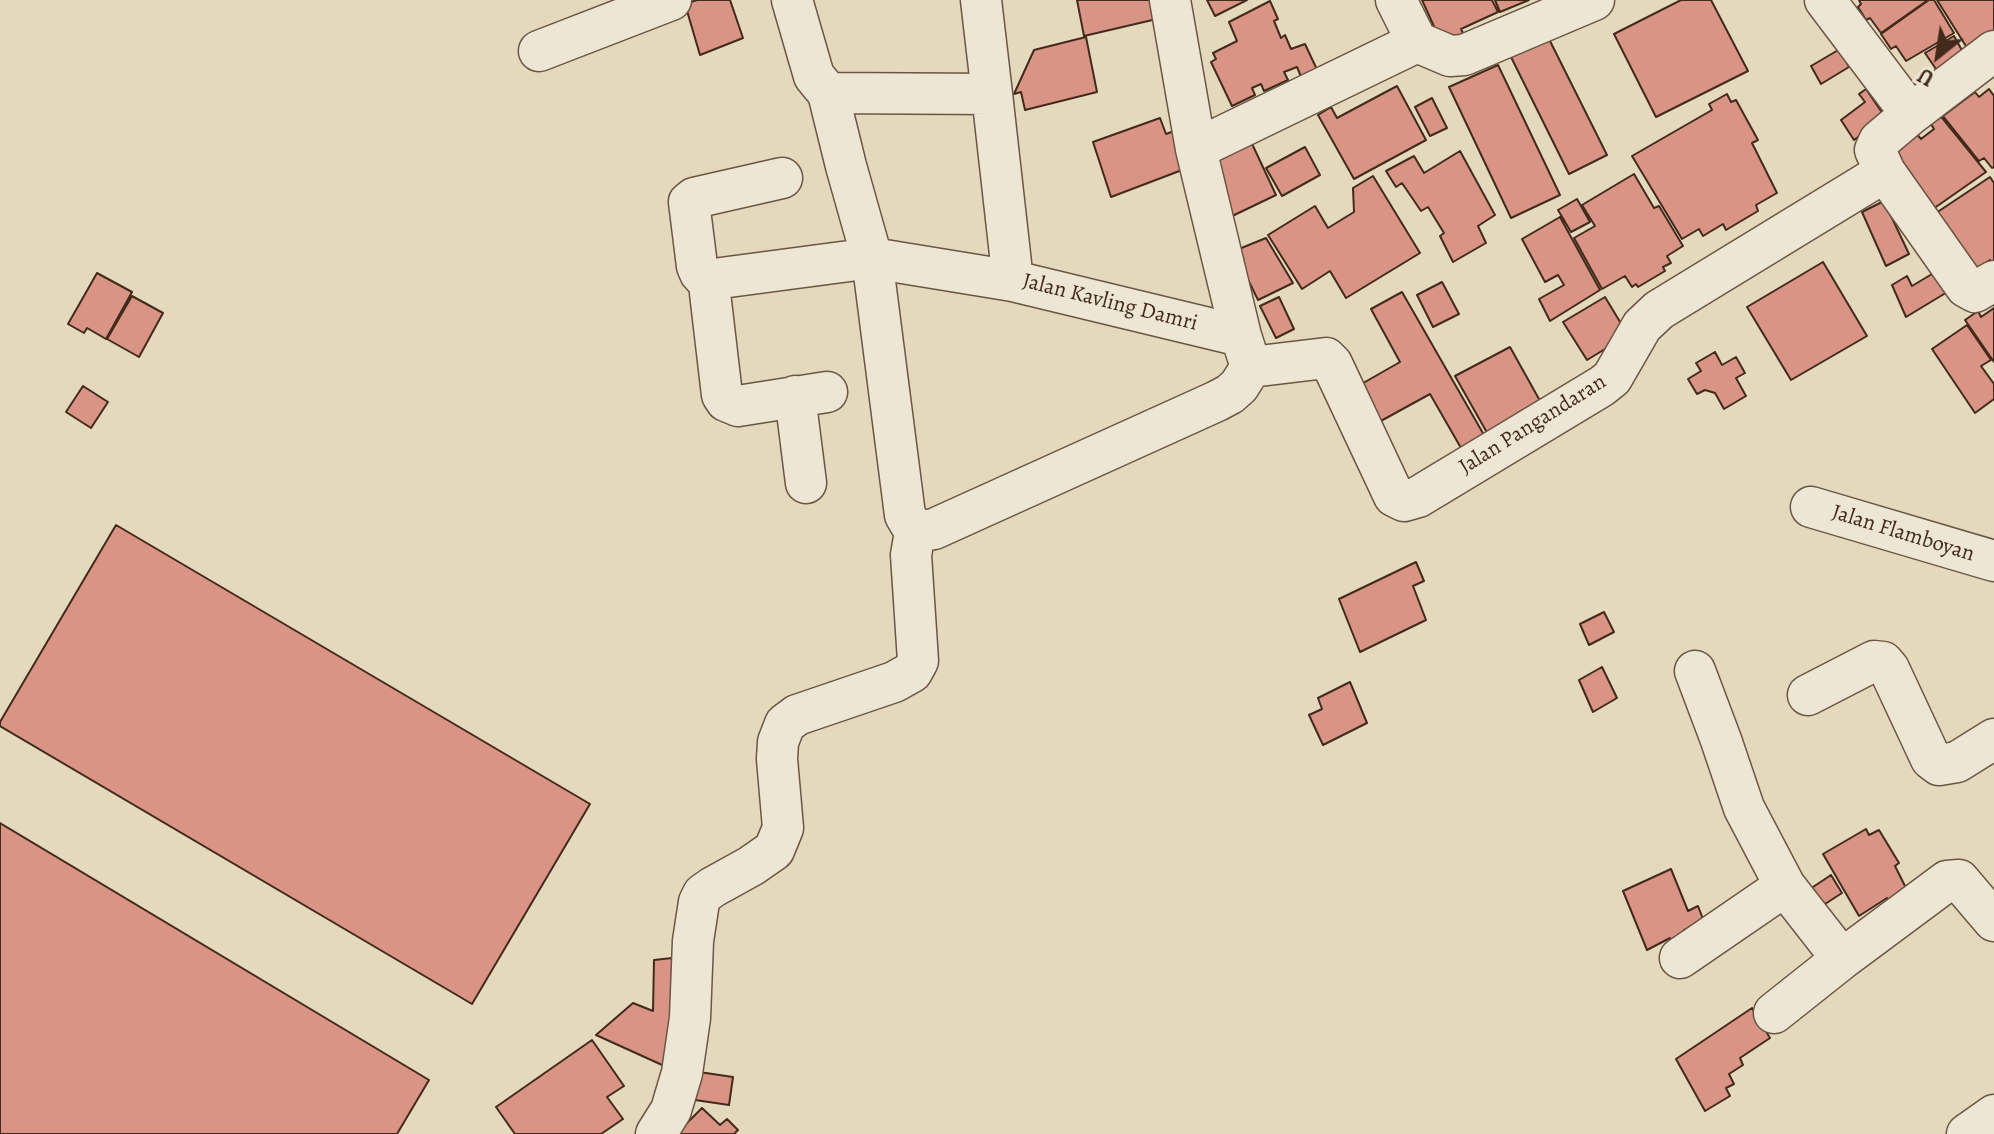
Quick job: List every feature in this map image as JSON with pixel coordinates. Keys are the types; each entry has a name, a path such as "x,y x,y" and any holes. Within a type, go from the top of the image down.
{"street":[{"path":"539,51 671,0"},
{"path":"656,1134 671,1110 682,1073 690,1018 693,941 699,902 703,894 713,887 774,850 783,828 777,759 778,742 785,724 797,715 894,682 912,672 918,661 911,555 915,532 905,515 872,258 828,93 814,76 792,0"},
{"name":"Jalan Kavling Damri","path":"981,0 1013,281 1246,352"},
{"path":"915,532 934,529 1217,401 1239,386 1246,352 1196,149 1170,0"},
{"path":"1396,0 1417,42 1450,56 1464,55 1594,0"},
{"path":"1825,0 1911,114"},
{"path":"1196,149 1417,42"},
{"path":"1994,51 1911,114 1879,141 1875,150 1885,172 1966,287 1975,292 1994,281"},
{"path":"828,93 992,94"},
{"name":"Jalan Pangandaran","path":"1246,352 1326,358 1332,364 1394,496 1404,501 1418,497 1602,386 1612,378 1642,326 1659,310 1885,172"},
{"path":"712,286 697,266 689,202 694,198 782,178"},
{"path":"806,483 811,394 738,406 726,401 720,381 710,293 712,286 721,278 872,258 1013,281"},
{"name":"Jalan Flamboyan","path":"1811,507 1994,561"},
{"path":"1808,695 1874,661 1883,662 1931,759 1939,765 1957,762 1994,739"},
{"path":"1695,671 1744,808 1785,886 1842,959"},
{"path":"1774,1013 1947,881 1959,880 1994,921"},
{"path":"1680,958 1785,886"},
{"path":"1967,1134 1994,1115"}],"building":[{"path":"697,0 730,0 743,38 700,55 685,4"},
{"path":"1077,0 1158,0 1161,18 1084,36"},
{"path":"1207,0 1247,0 1215,16"},
{"path":"1422,0 1492,0 1498,12 1461,29 1464,35 1442,44"},
{"path":"1495,0 1529,0 1500,12"},
{"path":"1681,0 1711,0 1748,71 1656,117 1614,34"},
{"path":"1859,0 1928,0 1881,33 1870,18 1866,20 1858,7 1861,4"},
{"path":"1929,0 1934,0 1954,33 1906,61 1896,46 1891,49 1881,34"},
{"path":"1937,0 1994,0 1994,33 1969,51"},
{"path":"1270,1 1278,19 1274,21 1281,38 1285,35 1291,49 1305,44 1320,76 1304,84 1297,67 1284,72 1288,80 1264,91 1261,84 1252,88 1255,95 1232,106 1211,62 1216,59 1213,53 1237,41 1229,22"},
{"path":"1954,36 1964,54 1938,72 1925,53"},
{"path":"1086,37 1097,92 1025,110 1021,92 1014,94 1034,50"},
{"path":"1549,39 1607,155 1569,174 1511,57"},
{"path":"1840,49 1849,67 1821,84 1811,66"},
{"path":"1498,65 1560,195 1511,218 1449,87"},
{"path":"1397,86 1426,140 1354,179 1318,115 1331,107 1337,118"},
{"path":"1866,89 1885,117 1854,140 1841,120 1865,102 1859,94"},
{"path":"1989,89 1994,96 1992,168 1984,158 1979,161 1943,116 1975,92 1979,97"},
{"path":"1727,94 1731,102 1736,100 1758,140 1752,143 1777,193 1756,205 1758,211 1726,230 1723,224 1703,236 1699,229 1682,239 1632,156 1712,110 1709,104"},
{"path":"1432,98 1447,128 1430,136 1415,107"},
{"path":"1939,114 1986,172 1933,209 1909,178 1912,175 1894,150 1916,133 1921,139 1934,129 1929,121"},
{"path":"1160,118 1166,134 1174,131 1182,170 1111,197 1093,142"},
{"path":"1247,133 1276,195 1226,219 1201,167"},
{"path":"1305,147 1320,175 1282,196 1266,168"},
{"path":"1460,151 1495,215 1478,226 1486,243 1453,262 1440,236 1444,233 1428,207 1421,211 1402,183 1396,187 1386,171 1414,156 1424,173"},
{"path":"1634,174 1654,208 1659,206 1683,246 1667,256 1671,263 1663,267 1665,271 1638,287 1636,284 1632,287 1625,276 1602,289 1574,238 1595,226 1582,205"},
{"path":"1373,176 1420,253 1346,298 1330,271 1302,289 1268,235 1315,206 1328,228 1354,212 1353,188"},
{"path":"1990,177 1994,183 1994,263 1992,265 1990,260 1977,269 1936,213"},
{"path":"1577,199 1590,222 1571,232 1558,210"},
{"path":"1884,201 1909,254 1886,266 1862,212"},
{"path":"1560,217 1600,290 1550,321 1539,299 1564,285 1558,275 1545,282 1522,239"},
{"path":"1266,238 1293,283 1258,300 1234,251"},
{"path":"1823,262 1867,336 1791,380 1747,307"},
{"path":"1937,271 1949,291 1906,317 1892,285 1907,276 1912,286"},
{"path":"97,273 132,292 106,339 87,328 84,333 68,324"},
{"path":"1442,282 1459,314 1433,327 1417,295"},
{"path":"1402,292 1484,435 1461,448 1430,394 1379,422 1358,386 1400,362 1371,309"},
{"path":"132,296 163,313 139,357 107,339"},
{"path":"1279,297 1294,329 1276,338 1260,306"},
{"path":"1605,297 1628,335 1587,360 1563,322"},
{"path":"1994,308 1994,362 1965,320 1978,311 1981,317"},
{"path":"1967,325 1991,360 1981,366 1994,384 1994,399 1975,413 1932,349"},
{"path":"1510,347 1544,408 1490,438 1455,376"},
{"path":"1715,352 1722,365 1736,357 1745,373 1736,378 1746,396 1724,409 1715,393 1705,390 1697,394 1688,379 1701,371 1696,363"},
{"path":"83,386 108,402 91,428 66,412"},
{"path":"116,525 590,804 472,1004 0,726"},
{"path":"1416,562 1424,581 1413,586 1426,620 1360,652 1339,599"},
{"path":"1604,612 1614,632 1589,645 1580,624"},
{"path":"1602,667 1617,698 1593,712 1579,680"},
{"path":"1350,682 1367,723 1323,745 1309,715 1322,709 1318,698"},
{"path":"0,823 429,1080 397,1134 0,1134"},
{"path":"1866,829 1869,835 1879,830 1899,863 1895,866 1907,890 1889,902 1887,898 1859,916 1823,854"},
{"path":"1671,869 1688,911 1698,906 1703,919 1684,930 1688,940 1673,948 1670,938 1647,950 1623,891"},
{"path":"1831,875 1842,893 1822,906 1810,889"},
{"path":"672,958 671,1069 596,1035 633,1003 653,1011 654,960"},
{"path":"1752,1008 1770,1038 1740,1058 1743,1065 1729,1074 1734,1084 1726,1088 1730,1096 1705,1111 1676,1059"},
{"path":"592,1040 624,1086 607,1097 623,1119 601,1134 515,1134 496,1107"},
{"path":"699,1072 733,1077 729,1105 695,1100"},
{"path":"702,1108 720,1125 727,1119 738,1130 734,1134 676,1134"}]}
